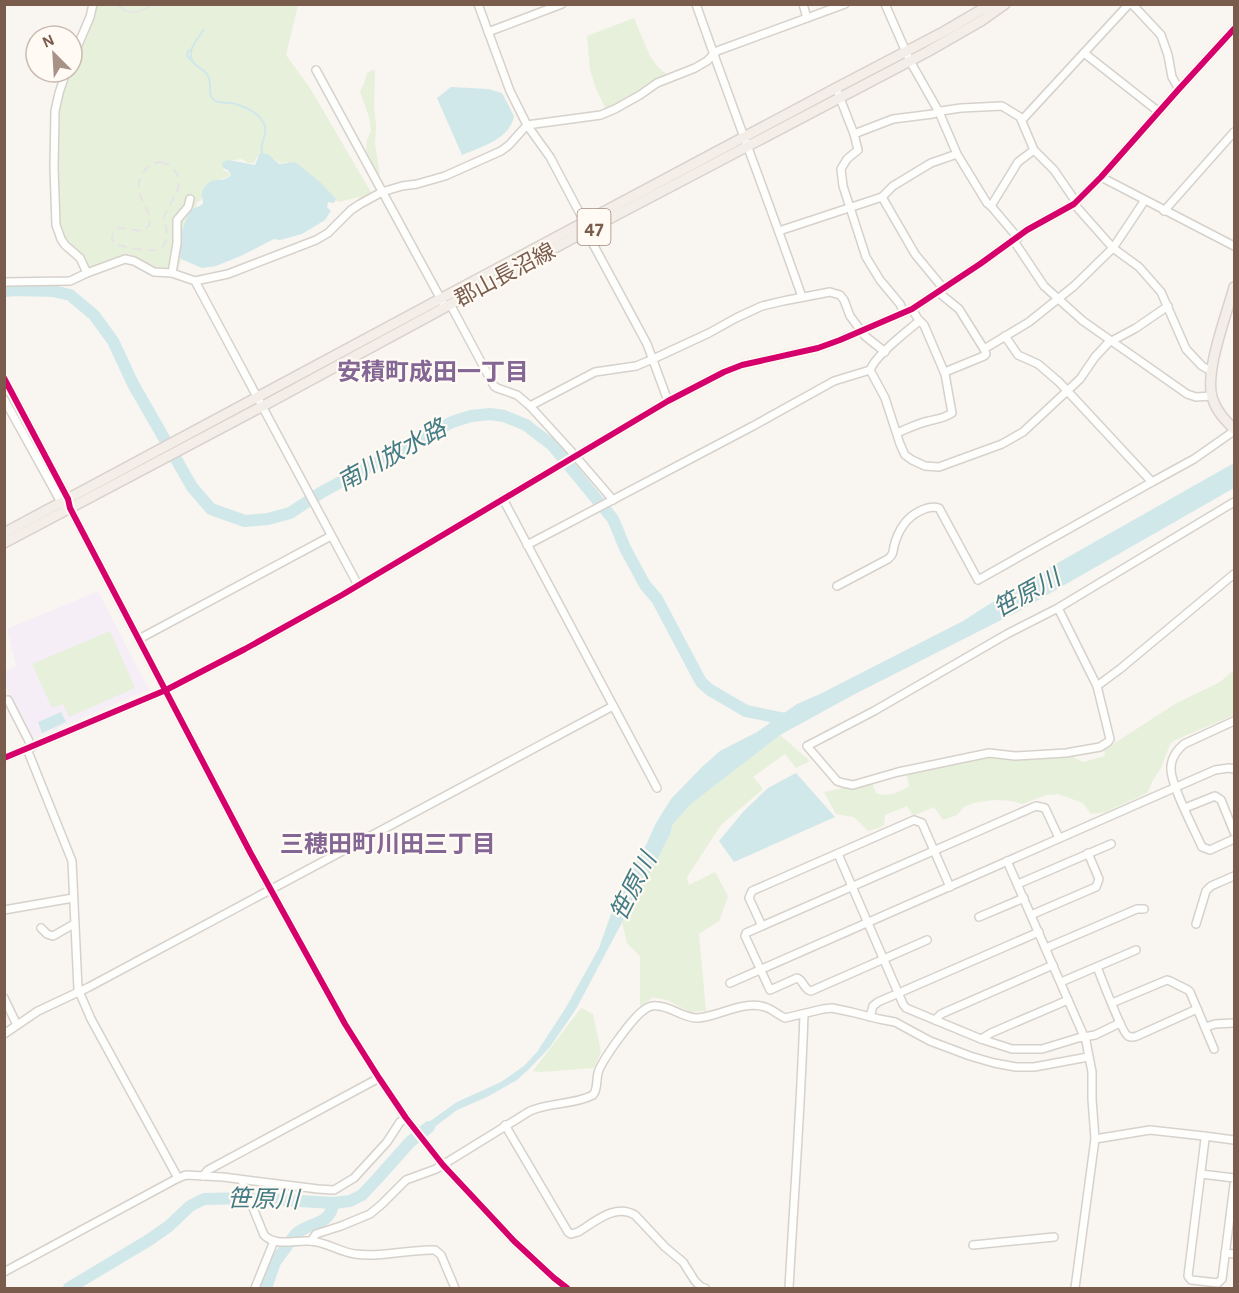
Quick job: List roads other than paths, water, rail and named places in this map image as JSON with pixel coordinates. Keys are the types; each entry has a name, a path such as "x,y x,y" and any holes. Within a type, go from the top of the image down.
{"main road":[{"name":"郡山長沼線","path":"746,142 840,98 990,4"},
{"name":"郡山長沼線","path":"4,533 66,504 586,228 746,142 836,88 981,21 1005,4"},
{"path":"1234,287 1213,359 1210,382 1212,396 1220,413 1234,430"},
{"name":"郡山長沼線","path":"4,543 66,504"}],"street":[{"path":"84,31 93,4"},
{"path":"478,4 510,91 527,125 550,157 638,326 668,401"},
{"path":"488,32 562,4"},
{"path":"696,4 802,297"},
{"path":"803,4 807,18"},
{"path":"4,282 69,281 125,259 134,261 154,272 172,273 195,281 228,274 316,240 328,233 351,210 382,192 445,176 501,151 527,125 601,115 640,95 657,83 694,68 711,58 717,51 845,4"},
{"path":"885,4 908,56 939,112 957,154 985,200 1016,239 1044,286 1083,321 1187,394 1197,397 1212,396"},
{"path":"1022,120 1131,4 1161,35 1168,55 1171,74 1179,88"},
{"path":"4,758 166,690 245,649 358,585 668,401 724,372 742,365 818,348 862,332 912,309 1027,231 1075,203 1234,29"},
{"path":"1084,53 1159,112"},
{"path":"316,70 382,192 494,386 517,394 530,406 613,500"},
{"path":"62,84 55,111 56,225 65,245 80,258 87,273"},
{"path":"836,88 855,134 857,151 847,159 841,169 850,208 868,262 900,304 904,313"},
{"path":"855,134 893,119 949,109 999,106 1006,108 1022,120 1034,150 1054,170 1075,203 1113,248 1139,267 1161,292 1186,349 1202,366 1211,371"},
{"path":"1164,211 1234,132"},
{"path":"991,206 1018,162 1034,150"},
{"path":"779,231 882,197 893,186 930,163 957,154"},
{"path":"1101,177 1234,246"},
{"path":"882,197 915,254 941,290 959,309 986,353 984,356 945,372"},
{"path":"172,273 177,243 177,220 188,207 190,199"},
{"path":"984,349 1029,322 1088,273 1113,248 1145,200"},
{"path":"195,281 358,585"},
{"path":"530,406 595,372 636,366 722,327 753,310 770,304 830,292 844,300 850,316 868,340 885,352"},
{"path":"870,370 885,398 903,450 908,458 925,466 939,467 1016,437 1080,378 1097,354 1111,341 1136,328 1168,306"},
{"path":"897,433 952,413 945,372 924,325 912,309"},
{"path":"527,545 834,381 870,370 885,352 919,320"},
{"path":"1005,336 1018,355 1040,365 1059,382 1152,482"},
{"path":"4,378 66,504"},
{"path":"4,399 66,504 250,852 345,1024 379,1078 406,1118 443,1165 514,1240 567,1288"},
{"path":"837,586 888,559 892,555 900,528 911,516 926,508 934,507 939,508 978,580 1194,459 1234,430"},
{"path":"503,499 657,788"},
{"path":"1058,608 1097,686 1110,739 1105,745 1066,753 1016,756 989,753 975,755 898,772 853,785 837,781 807,746 1058,608 1234,501"},
{"path":"139,639 331,536"},
{"path":"1097,686 1234,574"},
{"path":"4,701 8,700 29,748 39,781 70,854 73,867 79,993 178,1178"},
{"path":"4,1034 38,1011 79,993 613,706"},
{"path":"1234,721 1184,744 1172,759 1170,770 1202,847 1210,850 1234,839"},
{"path":"730,983 1215,770 1234,769"},
{"path":"1185,808 1215,796 1221,800 1234,832"},
{"path":"927,940 813,991 807,990 797,978 770,990 745,936 746,933 1038,805 1045,808 1059,838"},
{"path":"762,926 749,898 752,891 914,820 922,823 950,887"},
{"path":"1018,884 1111,844"},
{"path":"1031,915 1096,886 1099,879 1088,853"},
{"path":"838,854 906,1008 981,1039 1012,1049 1037,1049 1052,1046 1095,1035 1120,1023"},
{"path":"1007,861 1084,1036 1092,1079 1095,1139 1075,1288"},
{"path":"1196,924 1206,891 1211,885 1234,876"},
{"path":"4,909 73,898"},
{"path":"979,917 1024,898"},
{"path":"1046,948 1137,909 1144,909"},
{"path":"40,928 53,936 74,924"},
{"path":"870,1017 874,1005 1038,932"},
{"path":"1061,982 1136,950"},
{"path":"935,1020 941,1014 1053,965"},
{"path":"1097,967 1126,1035 1134,1037 1197,1009"},
{"path":"1112,1003 1168,980 1188,990 1214,1049"},
{"path":"4,998 17,1025"},
{"path":"981,1039 1068,1000"},
{"path":"308,1241 316,1234 349,1224 374,1211 406,1180 436,1169 506,1125 540,1107 593,1095 597,1090 598,1072 606,1057 626,1029 642,1011 651,1006 663,1007 692,1018 753,1006 766,1007 784,1018 832,1008 895,1022 930,1041 998,1064 1034,1067 1088,1057"},
{"path":"789,1288 804,1014"},
{"path":"1206,1027 1234,1023"},
{"path":"203,1176 210,1168 379,1078"},
{"path":"4,1272 186,1175 334,1190 354,1178 387,1142 400,1122 406,1118"},
{"path":"506,1125 568,1232 572,1234 578,1232 613,1212 620,1210 630,1212 665,1247 680,1258 695,1281 705,1288"},
{"path":"1095,1139 1154,1129 1234,1140"},
{"path":"1204,1136 1188,1276 1191,1280 1218,1283 1222,1279 1233,1215 1234,1185"},
{"path":"1201,1174 1234,1178"},
{"path":"242,1181 264,1235 269,1239 308,1241 366,1255 435,1250 441,1255 455,1288"},
{"path":"973,1245 1054,1237"},
{"path":"255,1288 275,1241"},
{"path":"1225,1253 1234,1254"}],"water":[{"path":"451,87 488,89 502,93 514,116 507,131 494,141 462,155 437,98"},
{"path":"260,153 268,154 279,164 295,162 321,183 336,199 334,203 328,202 327,207 331,211 325,220 302,234 280,240 274,239 216,266 202,268 181,259 180,240 184,227 192,209 203,203 202,191 210,182 231,175 223,168 222,162 229,160 255,165"},
{"path":"1234,463 1234,488 1019,611 855,694 780,735 691,804 673,824 654,866 576,1009 550,1047 517,1080 457,1110 424,1135 419,1129 457,1102 501,1082 524,1066 537,1052 565,1009 599,948 616,900 656,823 671,799 720,751 757,732 797,704 963,621 1024,582"},
{"path":"61,712 66,722 42,733 38,722"},
{"path":"796,773 835,817 734,862 719,841 743,812 768,788"}],"waterway":[{"path":"204,30 192,48 193,62 206,72 214,100 241,106 261,118 265,126 262,153"},
{"path":"191,50 188,51 187,56 192,61"},
{"name":"南川放水路","path":"4,291 53,291 70,295 94,315 113,341 133,384 192,487 211,509 245,521 268,519 290,513 322,492 452,422 471,416 490,414 504,416 526,425 552,445 613,519 625,548 645,585 657,599 701,682 710,690 746,711 790,720"},
{"name":"笹原川","path":"69,1288 149,1240 169,1226 190,1206 204,1199 246,1198 334,1203 350,1201 362,1195 410,1142 429,1127"},
{"path":"266,1288 275,1262 295,1235 327,1217 334,1203"}],"tram line":[{"path":"117,4 130,12 153,4"}],"railway":[{"path":"161,162 169,165 179,180 177,191 164,217 167,234 164,245 160,249 153,250 114,243 112,238 116,229 142,231 149,226 150,219 140,195 139,182 147,167 161,162"}],"district":[{"name":"安積町成田一丁目","path":"433,373"},
{"name":"三穂田町川田三丁目","path":"388,845"}]}
